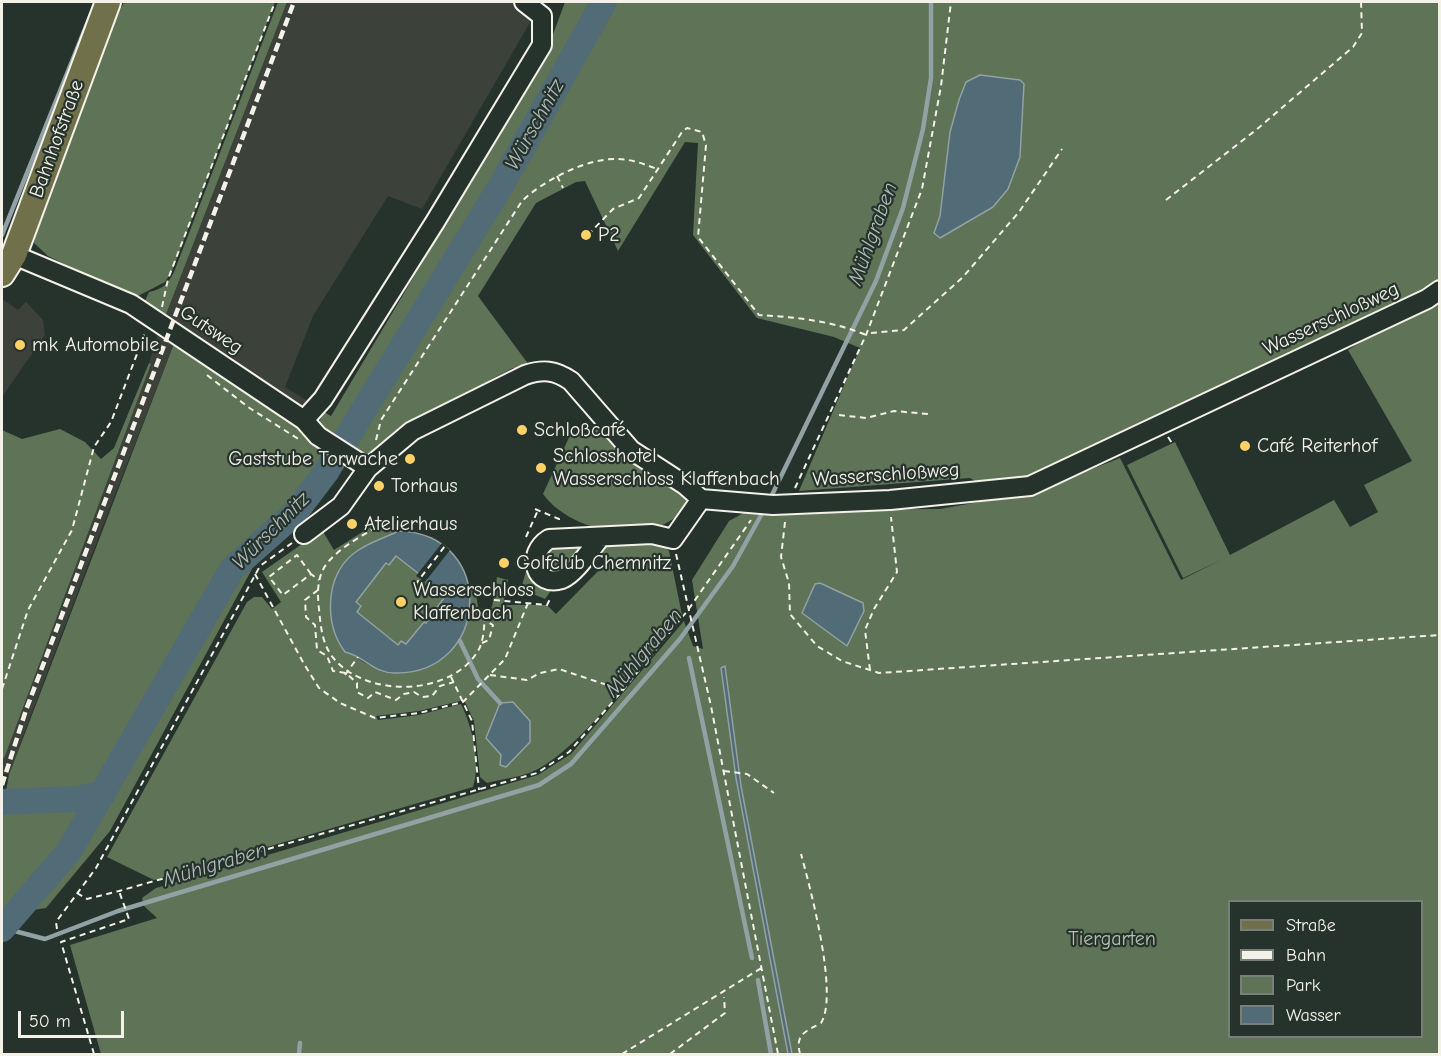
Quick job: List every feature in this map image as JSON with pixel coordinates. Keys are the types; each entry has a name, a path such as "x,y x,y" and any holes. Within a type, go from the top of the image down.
{"main road":[{"name":"Bahnhofstraße","path":"8,264 108,2"}],"street":[{"path":"304,420 323,399 435,222 542,45 542,16 525,2"},
{"name":"Gutsweg","path":"8,264 131,304 304,420 318,436 367,463"},
{"name":"Wasserschloßweg","path":"701,499 774,504 890,500 1030,486 1427,299 1440,290"},
{"path":"304,534 341,506 367,463 412,431 525,375 541,370 559,373 571,381 631,450 686,485 701,499 673,539 652,534 549,539 540,545 534,563 544,577 561,579 600,538"}],"path":[{"path":"2,689 28,610 72,530 94,447 111,422 155,319 168,279 275,2"},
{"path":"77,893 87,899 119,891 479,790 537,773 569,752 623,690 774,504 866,335 922,189 941,86 951,2"},
{"path":"1166,200 1256,130 1353,47 1362,33 1361,2"},
{"path":"588,235 613,208 639,198 682,132 687,128 702,132 706,145 698,237 759,315 789,317 847,327 866,335"},
{"path":"871,333 904,330 958,282 1014,218 1062,149"},
{"path":"367,463 381,420 508,219 536,187 557,176 617,159 639,162 658,169"},
{"path":"557,176 563,188"},
{"path":"839,415 866,418 894,411 928,414"},
{"path":"870,670 865,630 874,609 897,572 890,500"},
{"path":"774,504 781,557 789,583 790,614 817,646 842,661 870,670 890,673 962,666 1440,635"},
{"path":"526,537 537,509 559,519 558,540"},
{"path":"385,522 330,560 320,580 318,590 321,636 336,662 357,683 357,692 368,698 375,692 396,700 404,694 414,692 422,697 432,696 440,686 454,682"},
{"path":"57,928 56,922 96,868 260,566 304,534"},
{"path":"673,539 724,771 778,1054"},
{"path":"415,585 445,546"},
{"path":"310,574 283,595 269,577 297,555 310,574 320,580"},
{"path":"255,574 304,664 328,696 375,718 419,713 463,702 505,659 528,603"},
{"path":"494,600 547,605 561,579"},
{"path":"318,590 306,600 306,617 315,625 317,650 327,656 333,671 346,672 371,683 392,687 451,677 464,668 477,653 481,643 485,610"},
{"path":"481,643 489,640 493,626 484,620"},
{"path":"346,672 358,657"},
{"path":"490,675 527,680 540,672 559,669 623,690"},
{"path":"451,677 472,722 479,790"},
{"path":"724,771 747,774 774,793"},
{"path":"800,1054 798,1046 800,1035 820,1023 826,1011 820,927 801,854"},
{"path":"94,1054 61,942 129,919 119,891"},
{"path":"622,1054 763,967"},
{"path":"670,1054 725,1012 724,997"}],"shaded area":[{"path":"287,2 513,2 532,19 422,209 388,196 313,316 285,387 311,403 303,408 293,409 165,317"},
{"name":"mk Automobile","path":"4,300 18,310 26,302 43,320 45,335 2,397 2,302"},
{"path":"159,330 175,341 20,744 11,776 2,773 2,759 151,364 149,363"}],"green space":[{"path":"124,2 275,2 172,271 165,282 134,298 48,256 34,243 37,224 106,39"},
{"path":"278,2 287,2 165,317 144,303 149,292 164,285 174,272"},
{"path":"565,2 1439,2 1439,287 1030,484 985,487 970,478 799,491 860,348 834,337 757,318 693,235 698,143 685,142 618,251 585,181 576,182 536,203 478,296 529,365 518,370 513,368 490,380 488,387 371,456 365,457 320,431 318,424 324,412 331,416 545,56"},
{"name":"Tiergarten","path":"1439,293 1439,1054 101,1054 70,945 157,918 144,906 142,898 156,888 538,775 571,754 684,621 693,646 703,649 692,580 729,521 749,510 940,509 1034,492 1120,458 1181,580 1221,560 1183,578 1127,465 1175,442 1230,555 1334,500 1350,527 1378,512 1364,485 1412,461 1348,350"},
{"path":"175,341 301,424 330,451 289,504 227,567 202,604 92,804 64,848 7,907 2,916 2,813 9,775"},
{"path":"149,363 151,364 2,760 2,430 22,439 60,429 85,442 101,459 114,448"},
{"path":"598,421 685,493 689,504 674,518 656,527 636,531 615,531 594,527 574,519 557,508 543,494 571,433 589,436"},
{"path":"383,519 399,531 364,546 349,557 340,571 333,592 333,623 346,647 367,664 394,672 422,669 447,655 464,629 470,588 476,594 478,607 485,610 492,607 497,577 508,580 503,605 547,605 556,614 609,560 594,546 661,544 669,551 682,615 594,722 574,742 536,770 487,783 480,777 474,721 464,700 419,711 376,716 378,720 419,715 461,704 469,723 476,756 473,787 154,880 107,857 247,602 254,597 262,597 272,609 281,602 262,572 322,530 334,550"},
{"path":"589,542 570,564 559,571 546,568 545,559 552,549"},
{"path":"396,556 446,594 426,624 423,622 406,645 398,645 357,613 361,606 356,602 386,563"},
{"path":"247,562 252,569 110,831 46,908 26,911 72,853 108,797 212,610 235,572"},
{"path":"527,568 536,583 552,589 545,599 521,589"}],"water":[{"path":"980,75 1020,80 1024,84 1020,157 1008,189 993,207 940,238 934,233 940,216 950,132 966,82"},
{"path":"399,531 431,538 454,555 466,578 470,604 464,630 450,652 427,668 395,673 381,670 345,652 333,628 331,601 337,575 353,554","holes":["396,556 446,595 426,623 424,622 406,644 401,641 398,645 357,612 361,606 356,602 386,563 389,565"]},
{"path":"820,583 863,603 864,611 847,646 802,613 815,584"},
{"path":"725,666 741,786 792,1054 788,1054 736,778 721,668"},
{"path":"513,702 530,721 530,742 506,767 500,765 501,755 486,738 500,703"}],"pier":[{"path":"442,543 450,550 425,582 416,576"}],"waterway":[{"name":"Würschnitz","path":"2,929 69,851 232,569 295,513 326,472 502,184 604,2"},
{"name":"Mühlgraben","path":"769,501 876,281 903,208 923,129 931,78 931,2"},
{"path":"2,235 91,14"},
{"name":"Mühlgraben","path":"3,928 45,939 118,911 539,785 571,764 680,639 733,566 765,508"},
{"path":"460,641 478,679 500,703"},
{"path":"689,658 752,958"},
{"path":"2,802 76,799 103,794"},
{"path":"758,980 771,1054"},
{"path":"299,1054 300,1043"}],"railway":[{"path":"2,785 26,710 294,2"}],"place":[{"name":"P2","path":"586,235"},
{"name":"mk Automobile","path":"20,345"},
{"name":"Schloßcafé","path":"522,430"},
{"name":"Café Reiterhof","path":"1245,446"},
{"name":"Gaststube Torwache","path":"410,459"},
{"name":"Schlosshotel Wasserschloss Klaffenbach","path":"541,468"},
{"name":"Torhaus","path":"379,486"},
{"name":"Atelierhaus","path":"352,524"},
{"name":"Golfclub Chemnitz","path":"504,563"},
{"name":"Wasserschloss Klaffenbach","path":"401,602"}]}
